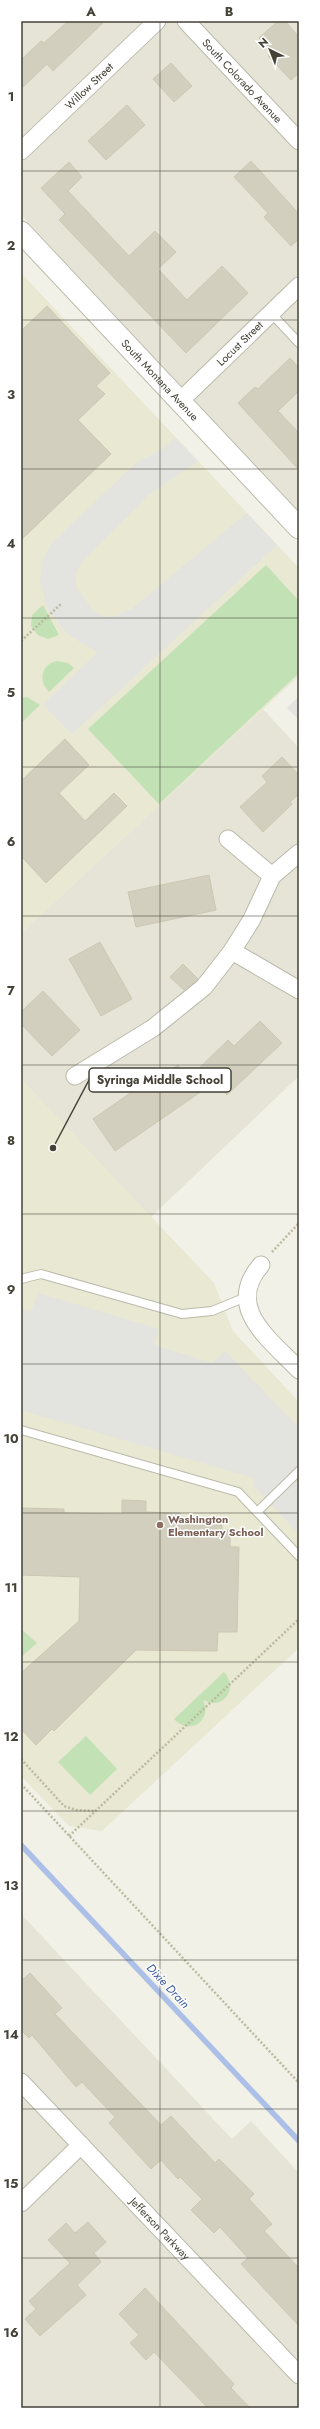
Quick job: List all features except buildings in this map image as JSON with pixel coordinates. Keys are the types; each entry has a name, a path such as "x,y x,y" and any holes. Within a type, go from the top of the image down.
{"street":[{"name":"Willow Street","path":"21,151 157,21"},
{"name":"South Colorado Avenue","path":"186,21 299,141"},
{"name":"South Montana Avenue","path":"21,232 299,528"},
{"name":"Locust Street","path":"180,401 299,286"},
{"path":"228,839 272,876"},
{"path":"75,1076 153,1028 204,987 232,951 252,919 272,876 299,852"},
{"path":"232,951 299,990"},
{"path":"261,1265 248,1284 246,1297 252,1320 299,1370"},
{"name":"Jefferson Parkway","path":"21,2082 299,2375"},
{"path":"21,2203 82,2145"}],"lane":[{"path":"271,313 299,343"},
{"path":"21,1280 41,1274 182,1314 212,1311 246,1297"},
{"path":"21,1430 238,1492 299,1556"},
{"path":"257,1512 299,1471"}],"path":[{"path":"21,641 61,604"},
{"path":"261,1265 299,1223"},
{"path":"70,1836 299,1619"},
{"path":"21,1759 64,1806 76,1810 96,1811"},
{"path":"21,1784 299,2083"}],"shaded area":[{"path":"21,21 299,21 299,511 21,215"},
{"path":"21,273 299,568 299,676 21,933"},
{"path":"175,438 198,461 150,494 84,559 76,572 76,587 93,611 106,617 117,616 133,608 247,513 277,545 72,734 43,705 98,652 70,636 47,609 40,578 43,560 51,544 136,463 164,448"},
{"path":"299,696 299,720 287,708"},
{"path":"263,709 299,748 299,1076 150,1218 21,1079 21,933"},
{"name":"Washington Elementary School","path":"21,1079 214,1283 233,1331 299,1402 299,1648 102,1831 69,1826 21,1776"},
{"path":"38,1293 159,1329 154,1345 212,1363 225,1351 299,1428 299,1534 253,1485 254,1478 21,1410 21,1308 31,1312"},
{"path":"21,1914 232,2139 251,2121 299,2173 299,2408 21,2408"}],"green space":[{"path":"266,565 299,601 299,673 159,804 88,729"},
{"path":"43,605 59,635 48,639 38,635 31,626 32,615"},
{"path":"57,661 68,663 74,668 49,692 43,683 43,674 47,666"},
{"path":"27,697 40,705 21,723 21,698"},
{"path":"21,1629 37,1643 21,1657"},
{"path":"224,1672 230,1685 227,1696 217,1703 210,1703 203,1700 205,1714 198,1724 186,1726 180,1724 174,1719"},
{"path":"86,1736 117,1769 90,1795 58,1762"}],"waterway":[{"name":"Dixie Drain","path":"21,1845 299,2141"}],"place":[{"name":"Syringa Middle School","path":"53,1148"},
{"name":"Washington Elementary School","path":"160,1525"}]}
